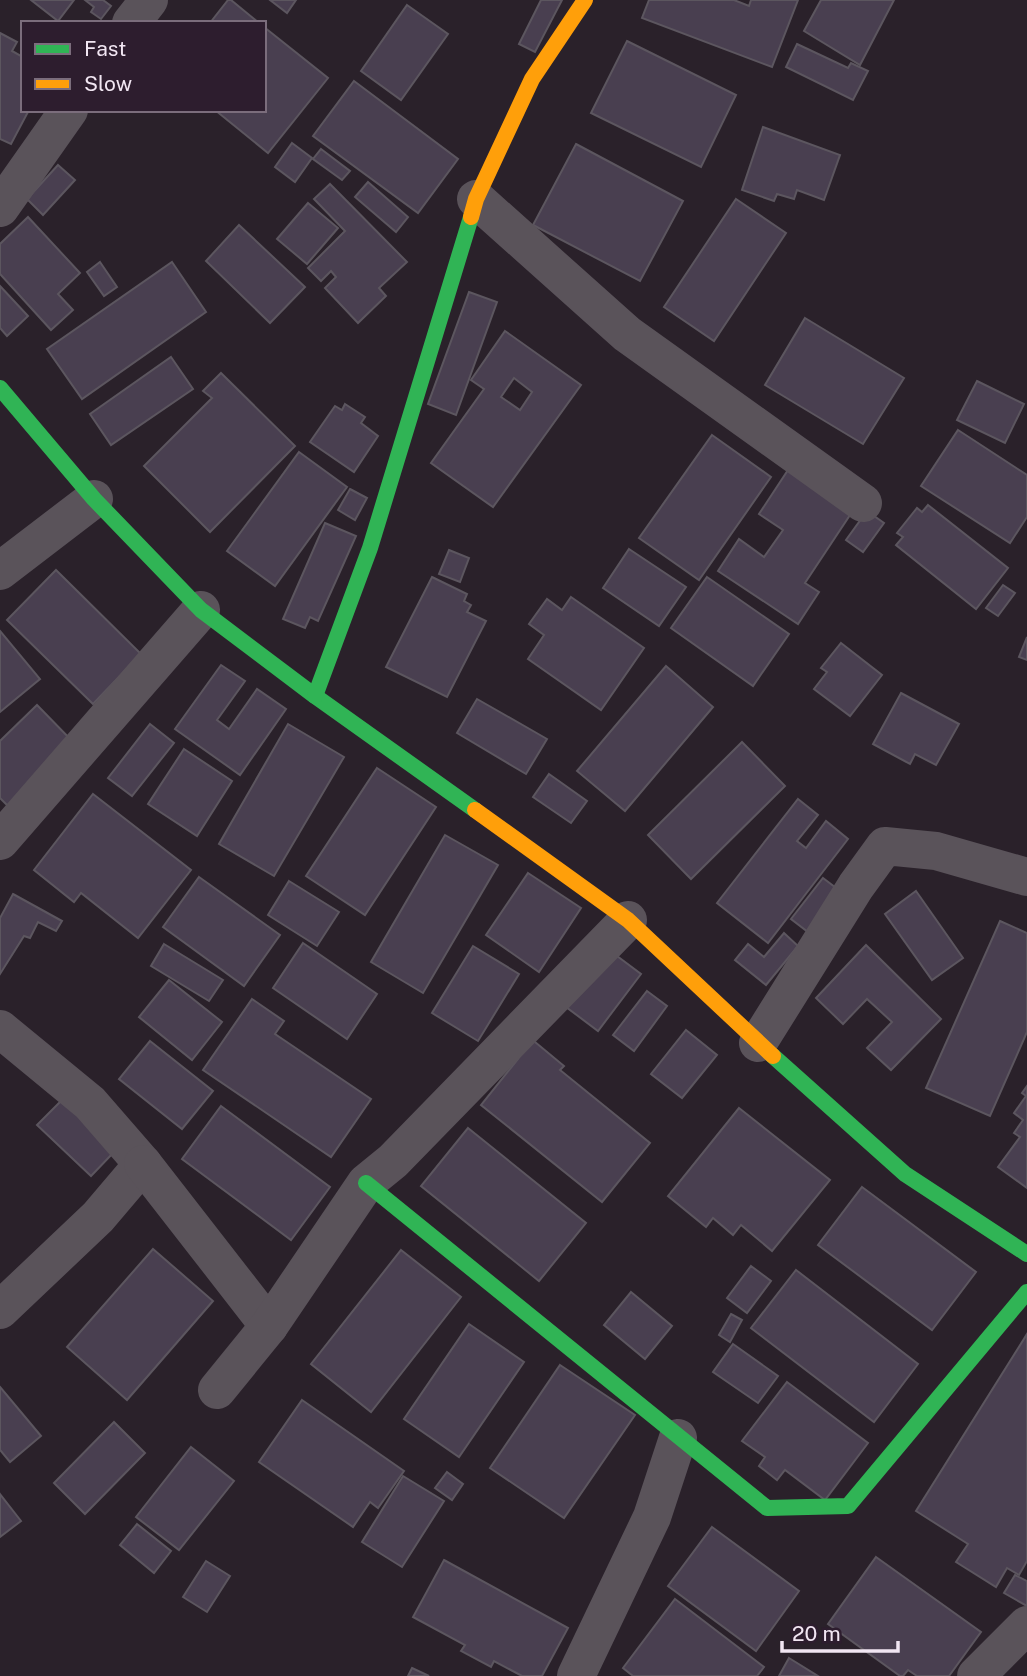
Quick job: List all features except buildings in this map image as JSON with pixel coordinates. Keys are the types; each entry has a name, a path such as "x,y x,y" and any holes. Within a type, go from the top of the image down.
{"street":[{"path":"133,21 149,0"},
{"path":"315,696 370,548 476,199 532,79 585,0"},
{"path":"0,208 68,112"},
{"path":"476,199 626,334 863,503"},
{"path":"0,388 94,499 201,610 315,696 628,920 758,1043 905,1174 1027,1254"},
{"path":"0,572 94,499"},
{"path":"0,841 201,610"},
{"path":"758,1043 856,886 885,846 936,851 1027,877"},
{"path":"216,1390 269,1326 366,1183 393,1161 628,920"},
{"path":"0,1029 90,1103 143,1164 269,1326"},
{"path":"0,1310 99,1217 143,1164"},
{"path":"366,1183 767,1508 848,1506 1027,1292"},
{"path":"576,1676 652,1517 678,1438"},
{"path":"976,1676 1027,1625"}],"traffic: fast":[{"path":"315,696 370,548 471,217"},
{"path":"0,388 94,499 201,610 315,696 475,810"},
{"path":"773,1056 905,1174 1027,1254"},
{"path":"366,1183 767,1508 848,1506 1027,1292"}],"traffic: slow":[{"path":"471,217 476,199 532,79 585,0"},
{"path":"475,810 628,920 773,1056"}]}
